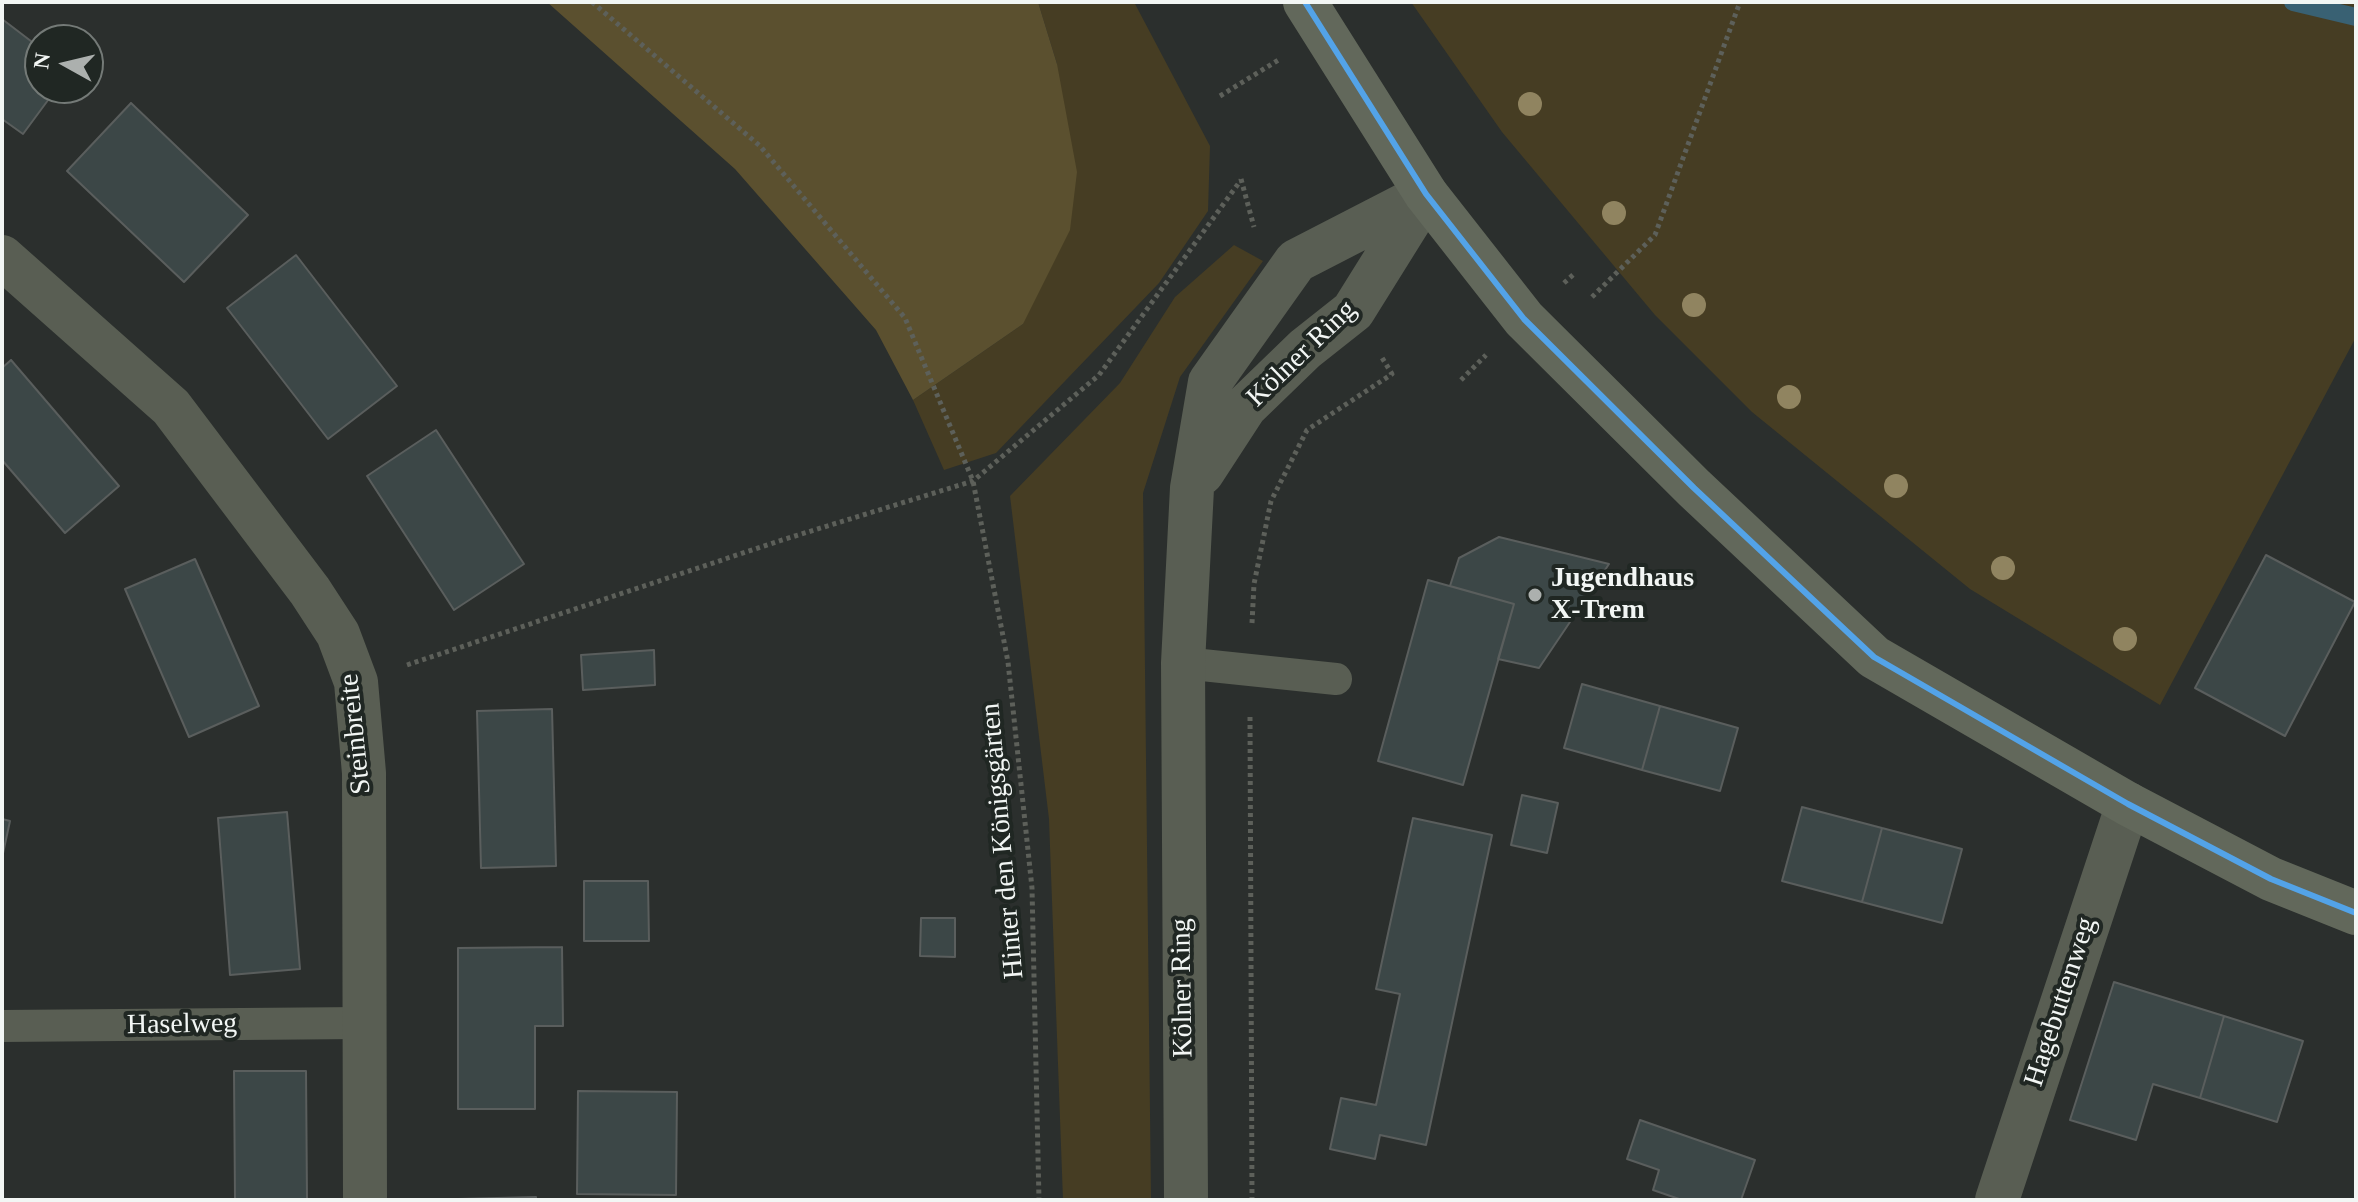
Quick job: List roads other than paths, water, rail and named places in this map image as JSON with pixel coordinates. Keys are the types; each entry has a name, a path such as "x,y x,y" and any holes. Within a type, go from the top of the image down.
{"street":[{"path":"1305,2 1426,194 1524,319 1694,488 1874,657 2128,804 2271,879 2356,913"},
{"name":"Kölner Ring","path":"1186,1200 1183,663 1192,488 1210,382 1296,261 1426,194"},
{"name":"Kölner Ring","path":"1192,488 1245,407 1305,349 1353,311 1426,194"},
{"name":"Steinbreite","path":"2,257 171,407 310,591 338,634 356,682 364,773 362,1023 365,1200"},
{"name":"Hagebuttenweg","path":"1997,1200 2128,804"}],"lane":[{"path":"1183,663 1336,679"},
{"name":"Haselweg","path":"2,1026 362,1023"}],"waterway":[{"path":"2293,2 2356,17"}],"place":[{"name":"Jugendhaus X-Trem","path":"1535,595"}]}
